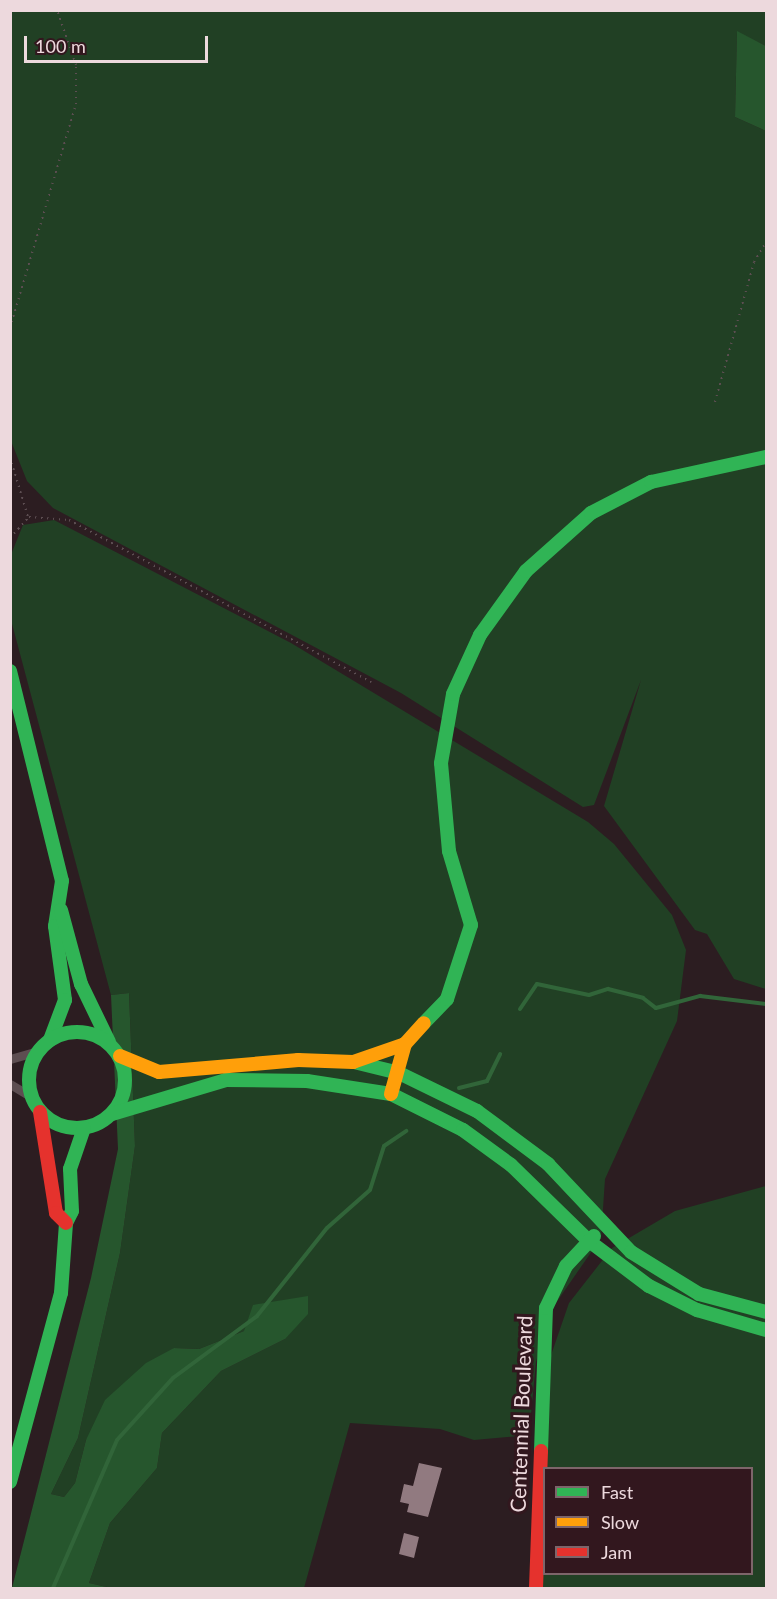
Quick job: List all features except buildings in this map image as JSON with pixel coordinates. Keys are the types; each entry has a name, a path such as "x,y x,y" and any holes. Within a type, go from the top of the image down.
{"street":[{"path":"40,1112 68,1128 84,1128 112,1114 226,1073 353,1062 405,1044 447,999 471,925 449,851 441,762 453,694 480,635 526,571 591,513 651,482 766,457"},
{"path":"10,671 62,881 61,910 81,984 110,1044 120,1056 159,1072 226,1073 307,1081 391,1094 463,1130 511,1165 589,1241 678,1301 766,1330"},
{"path":"10,1059 38,1051 50,1040 65,1000 55,926 61,910"},
{"path":"50,1040 82,1032 110,1044"},
{"path":"391,1094 399,1073 405,1044"},
{"path":"38,1051 28,1082 32,1097 40,1112 56,1213 66,1222"},
{"path":"112,1114 126,1086 120,1056"},
{"path":"353,1062 399,1073 515,1135 631,1252 699,1294 766,1312"},
{"path":"10,1084 32,1097"},
{"path":"10,1482 61,1293 66,1222 72,1211 70,1169 84,1128"},
{"name":"Centennial Boulevard","path":"536,1588 546,1308 566,1266 604,1225"}],"path":[{"path":"10,328 76,104 76,65 57,10"},
{"path":"715,402 753,262 766,242"},
{"path":"11,460 28,517"},
{"path":"10,538 28,517 55,515 82,526 371,682"}],"green space":[{"path":"11,11 766,11 766,46 737,32 735,117 766,131 766,989 734,979 707,934 695,930 604,806 641,680 594,805 583,807 401,693 53,508 27,481 11,441"},
{"path":"737,31 766,46 766,131 735,117"},
{"path":"54,520 291,643 588,822 614,844 672,915 686,950 677,1021 605,1179 601,1238 549,1313 536,1362 529,1435 474,1440 440,1429 350,1423 304,1588 111,1588 89,1583 110,1523 157,1468 162,1433 221,1371 285,1339 244,1331 199,1349 174,1348 86,1440 75,1483 64,1497 51,1494 78,1438 120,1253 135,1146 129,993 111,995 11,620 10,557 23,525"},
{"path":"129,993 135,1146 120,1253 78,1438 51,1494 64,1497 75,1483 86,1440 105,1400 146,1363 174,1348 199,1349 244,1331 253,1305 308,1296 308,1314 285,1339 221,1371 162,1433 157,1468 110,1523 89,1583 111,1588 12,1588 91,1278 118,1149 111,995"},
{"path":"766,1186 766,1588 542,1588 543,1535 543,1575 753,1575 753,1467 545,1467 549,1361 569,1303 612,1248 675,1211"}],"waterway":[{"path":"520,1009 537,984 589,995 608,989 643,998 656,1008 700,996 766,1004"},
{"path":"459,1088 487,1081 500,1054"},
{"path":"53,1588 117,1440 173,1378 257,1316 327,1228 370,1190 384,1146 406,1131"}],"traffic: fast":[{"path":"424,1023 447,999 471,925 449,851 441,763 453,694 480,635 526,571 591,513 651,482 766,457"},
{"path":"10,671 62,881 55,926 65,1000 50,1040"},
{"path":"61,910 81,984 109,1042"},
{"path":"77,1032 95,1035 111,1046 122,1062 125,1080 122,1098 111,1114 95,1125 77,1128 59,1125 43,1114 32,1098 29,1080 32,1062 43,1046 59,1035 77,1032"},
{"path":"354,1062 399,1073 477,1111 548,1164 631,1252 699,1294 766,1312"},
{"path":"112,1114 226,1080 307,1081 391,1094 463,1130 511,1165 589,1241 649,1286 697,1310 766,1330"},
{"path":"10,1482 61,1293 66,1223 72,1211 70,1169 84,1128"},
{"path":"541,1451 546,1308 566,1266 594,1236"}],"traffic: slow":[{"path":"120,1056 159,1072 298,1060 353,1062 405,1044 424,1023"},
{"path":"391,1094 405,1044"}],"traffic: jam":[{"path":"40,1112 56,1213 66,1223"},
{"path":"536,1588 541,1451"}]}
